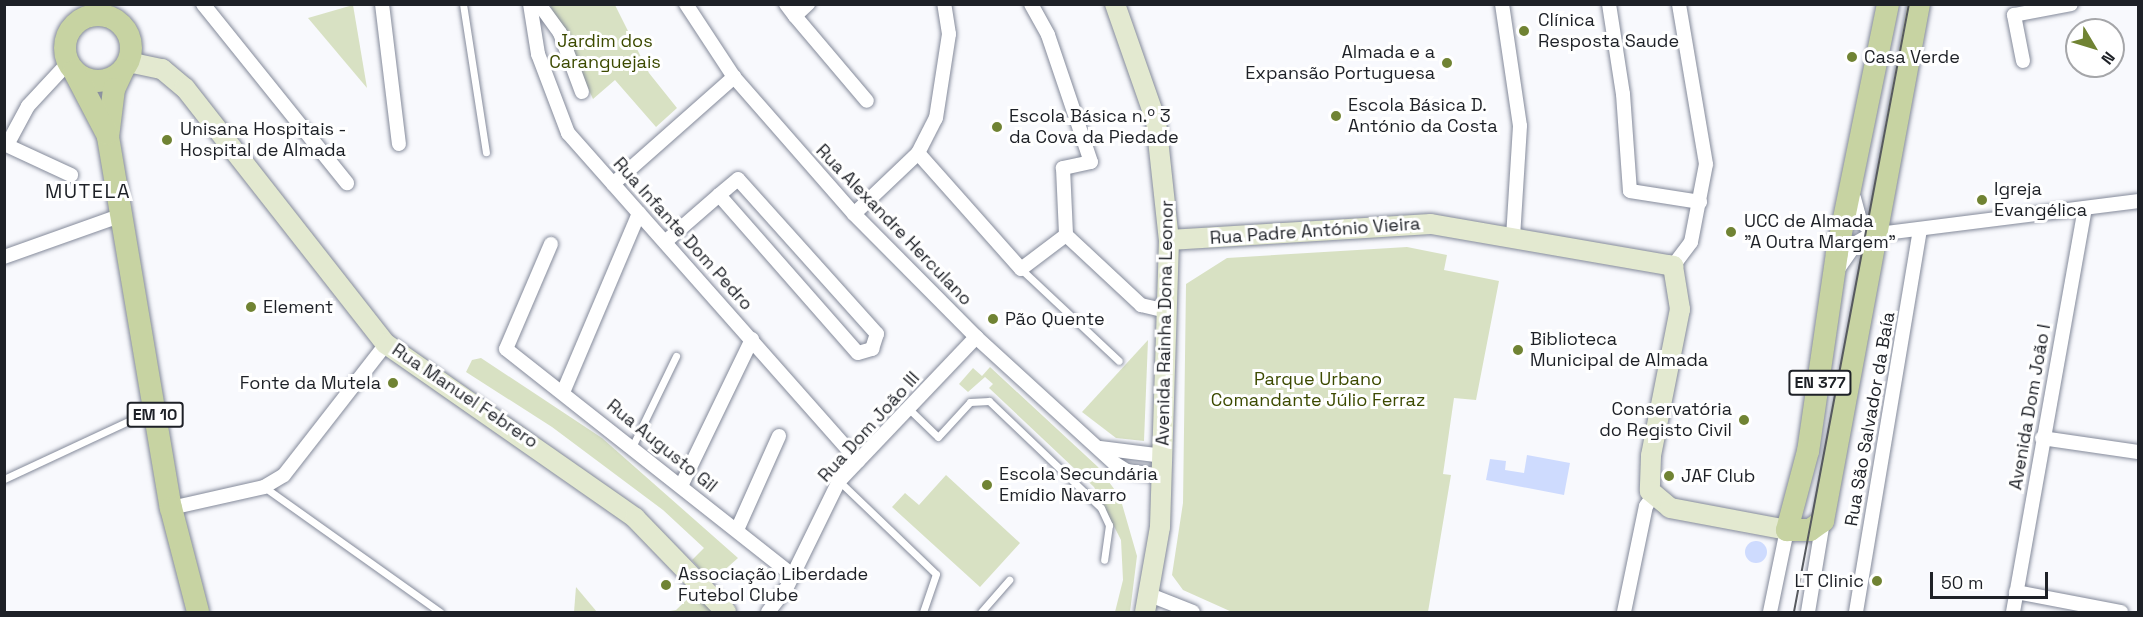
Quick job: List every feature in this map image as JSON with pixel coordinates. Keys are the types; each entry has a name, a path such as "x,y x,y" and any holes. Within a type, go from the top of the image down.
{"main road":[{"name":"EM 10","path":"76,4 65,47 71,66 108,137"},
{"name":"EM 10","path":"113,4 132,44 126,66 114,89 108,137 171,508 198,612"},
{"name":"EN 377","path":"1786,530 1808,451 1837,272 1888,4"},
{"name":"EN 377","path":"1823,521 1919,4"},
{"path":"70,30 92,15 110,16 125,27"},
{"path":"71,66 100,81 126,66"},
{"path":"1786,530 1810,530 1823,521"}],"street":[{"path":"203,4 346,183"},
{"path":"382,4 399,144"},
{"name":"Rua Infante Dom Pedro","path":"530,4 538,54 568,133 858,461"},
{"path":"539,4 560,33 582,92"},
{"name":"Rua Alexandre Herculano","path":"686,4 734,77 855,214 976,337 1127,471 1163,466"},
{"path":"808,4 790,10 867,101"},
{"path":"855,214 918,153 936,118 944,82 949,34 944,4"},
{"path":"1030,4 1048,35 1090,162 1063,168 1065,235 1141,305 1167,311"},
{"name":"Avenida Rainha Dona Leonor","path":"1115,4 1156,121 1169,240 1163,466 1148,604"},
{"path":"1502,4 1520,126 1513,236"},
{"path":"1609,4 1623,94 1630,191 1700,202"},
{"path":"1679,4 1705,156 1700,202 1691,242 1673,266 1680,309 1647,480 1653,496 1670,508 1786,530"},
{"path":"2023,61 2013,10 2071,4"},
{"path":"71,66 27,105 6,145 71,175"},
{"name":"Rua Manuel Febrero","path":"126,66 162,69 186,88 387,344 635,518 726,612"},
{"path":"613,184 734,77"},
{"path":"918,153 1021,269 1065,235"},
{"path":"665,242 719,195 738,179 877,334 872,349 858,352 719,195"},
{"path":"1854,188 1860,221 1876,234"},
{"path":"1837,272 1856,243 1876,234 1920,231 2139,201"},
{"name":"Avenida Dom João I","path":"2013,612 2042,438 2085,208"},
{"path":"564,390 639,213"},
{"path":"4,258 122,215"},
{"name":"Rua Padre António Vieira","path":"1169,240 1416,224 1513,236 1673,266"},
{"name":"Rua São Salvador da Baía","path":"1856,612 1920,231"},
{"name":"Rua Augusto Gil","path":"551,244 506,349 564,390 793,576"},
{"name":"Rua Dom João III","path":"775,609 839,481 976,337"},
{"path":"682,484 752,339"},
{"path":"171,508 264,487 284,475 387,344"},
{"path":"737,530 779,436"},
{"path":"2042,438 2139,452"},
{"path":"1100,448 1163,466"},
{"path":"1624,612 1646,506 1653,496"},
{"name":"EN 377","path":"1808,612 1823,521"},
{"name":"EN 377","path":"1770,612 1786,530"},
{"path":"2016,592 2121,612"},
{"path":"1148,604 1193,612"}],"lane":[{"path":"463,4 486,152"},
{"path":"1021,269 1119,362"},
{"path":"633,445 676,356"},
{"path":"909,409 938,437 970,402 989,401 1101,508 1109,525 1104,560"},
{"path":"4,479 154,409"},
{"path":"839,481 936,574 923,612"},
{"path":"264,487 440,612"},
{"path":"981,612 1009,580"}],"green space":[{"path":"353,5 367,88 308,18"},
{"name":"Jardim dos Caranguejais","path":"550,5 615,5 649,73 677,108 656,127 615,80 593,99"},
{"name":"Parque Urbano Comandante Júlio Ferraz","path":"1407,247 1447,255 1444,270 1499,281 1476,400 1454,398 1443,474 1451,475 1428,612 1232,612 1183,590 1172,575 1183,503 1186,284 1227,258"},
{"path":"1148,340 1144,441 1116,438 1082,412"},
{"path":"481,358 602,438 738,558 711,582 692,560 704,548 663,510 552,427 466,372 472,360"},
{"path":"990,367 1098,467 1120,497 1137,556 1130,612 1115,612 1123,580 1121,540 1094,487 989,388 993,384 985,377 968,392 959,384 973,368 982,376"},
{"path":"946,475 1020,543 980,587 892,507 905,493 919,505"},
{"path":"576,587 597,612 574,612"},
{"path":"697,590 714,612 664,612 676,610"}],"water":[{"path":"1527,455 1570,463 1564,495 1486,480 1490,459 1506,461 1505,470 1524,473"},
{"path":"1756,541 1764,544 1767,552 1764,560 1756,563 1748,560 1745,552 1748,544"}],"tram line":[{"path":"1794,612 1909,4"}],"place":[{"name":"Clínica Resposta Saude","path":"1524,31"},
{"name":"Casa Verde","path":"1852,57"},
{"name":"Almada e a Expansão Portuguesa","path":"1447,63"},
{"name":"Escola Básica D. António da Costa","path":"1336,116"},
{"name":"Escola Básica n.º 3 da Cova da Piedade","path":"997,127"},
{"name":"Unisana Hospitais - Hospital de Almada","path":"167,140"},
{"name":"Igreja Evangélica","path":"1982,200"},
{"name":"UCC de Almada \"A Outra Margem\"","path":"1731,232"},
{"name":"Element","path":"251,307"},
{"name":"Pão Quente","path":"993,319"},
{"name":"Biblioteca Municipal de Almada","path":"1518,350"},
{"name":"Fonte da Mutela","path":"393,383"},
{"name":"Conservatória do Registo Civil","path":"1744,420"},
{"name":"JAF Club","path":"1669,476"},
{"name":"Escola Secundária Emídio Navarro","path":"987,485"},
{"name":"LT Clinic","path":"1877,581"},
{"name":"Associação Liberdade Futebol Clube","path":"666,585"}],"district":[{"name":"MUTELA","path":"88,191"}]}
